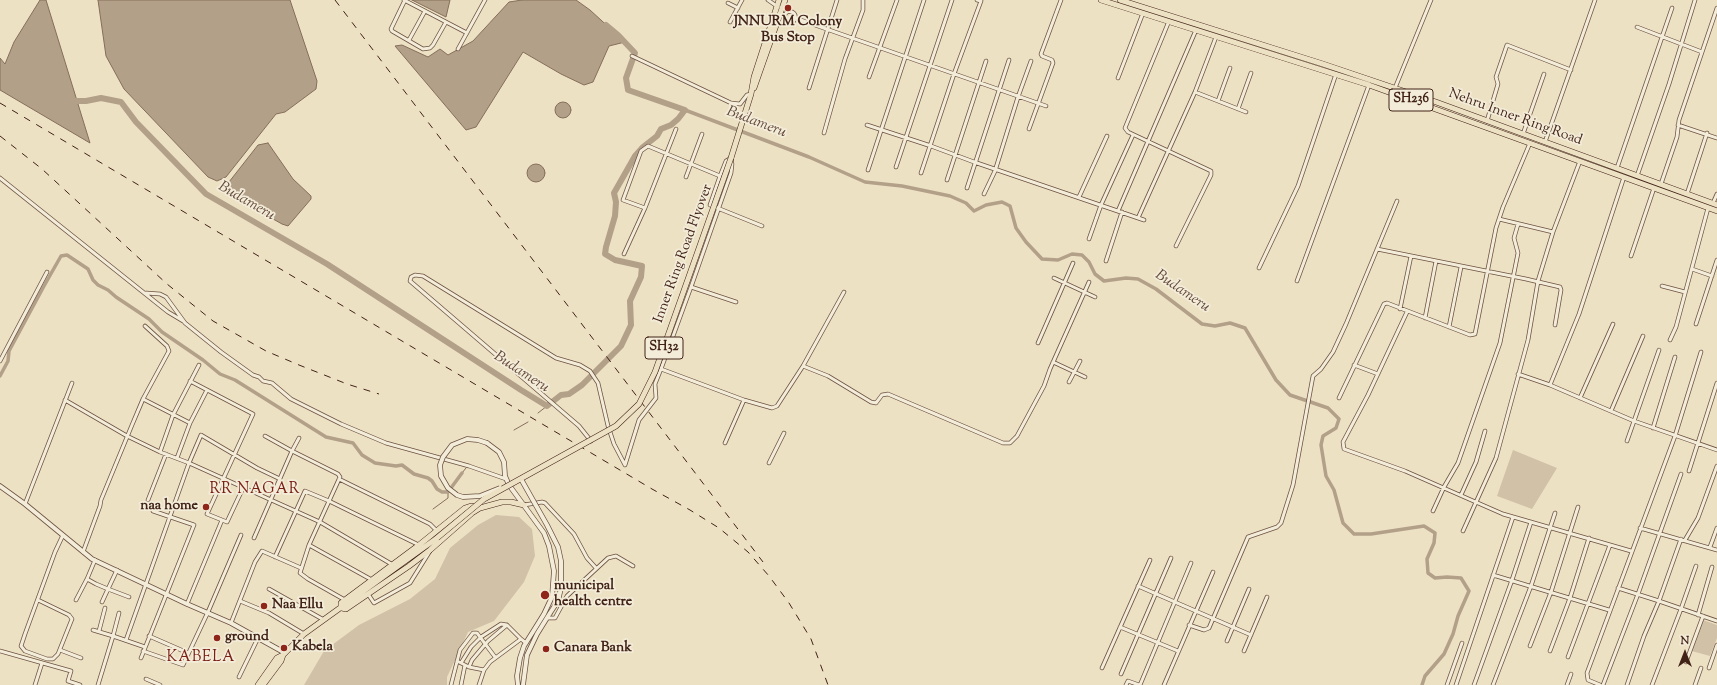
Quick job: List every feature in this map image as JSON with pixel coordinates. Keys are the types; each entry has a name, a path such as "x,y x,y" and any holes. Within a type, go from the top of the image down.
{"main road":[{"name":"SH32","path":"780,0 782,9"},
{"name":"SH32","path":"731,158 751,94 754,76 785,0"},
{"name":"SH236","path":"1102,0 1369,85 1717,211"},
{"name":"Nehru Inner Ring Road","path":"1120,0 1395,88 1715,204"},
{"name":"Inner Ring Road Flyover","path":"346,602 437,538 484,499 591,441 624,420 639,404 650,385 731,158"},
{"path":"341,608 346,609 430,550 472,513 480,508 502,502 511,502 524,505"},
{"path":"264,685 284,654 304,634 341,608 342,603 346,602 465,508 471,506 480,508"},
{"path":"258,685 277,658 284,654"}],"street":[{"path":"446,22 430,48 423,49 391,29 404,0 446,22 467,33"},
{"path":"458,49 485,0"},
{"path":"730,22 742,0"},
{"path":"768,0 782,9 793,12 795,18"},
{"path":"809,88 837,0"},
{"path":"824,133 852,38 863,10 863,0"},
{"path":"869,77 897,0"},
{"path":"868,170 924,0"},
{"path":"896,167 952,0"},
{"path":"921,174 954,74 981,2 977,0"},
{"path":"1029,128 1053,63 1052,60 1042,56 1042,50 1061,0"},
{"path":"1395,88 1431,0"},
{"path":"1544,142 1595,0"},
{"path":"1637,176 1669,84 1695,0"},
{"path":"728,3 738,8"},
{"path":"1617,168 1672,8"},
{"path":"1661,184 1677,137 1678,125 1717,8"},
{"path":"782,9 787,21 792,22 795,18"},
{"path":"409,40 425,11"},
{"path":"1118,78 1143,13"},
{"path":"795,18 1046,106"},
{"path":"1169,22 1126,126 1126,130 1209,169 1211,173 1176,246"},
{"path":"1637,27 1702,52"},
{"path":"1118,211 1196,30"},
{"path":"1138,218 1195,92 1218,31"},
{"path":"1487,121 1498,84 1496,77 1507,45 1571,70"},
{"path":"632,56 731,103 740,104 747,95 751,94"},
{"path":"967,188 974,162 1009,60"},
{"path":"947,180 986,61"},
{"path":"984,194 995,169 1031,61"},
{"path":"1218,101 1230,68"},
{"path":"1238,109 1252,73"},
{"path":"1259,268 1298,186 1336,74"},
{"path":"1524,134 1544,74"},
{"path":"1297,280 1369,85"},
{"path":"1195,92 1246,112"},
{"path":"867,125 1144,220"},
{"path":"1678,125 1717,138"},
{"path":"624,254 645,208 676,129"},
{"path":"686,177 702,134"},
{"path":"1089,238 1101,205 1134,134"},
{"path":"1687,194 1707,134"},
{"path":"1078,197 1107,136"},
{"path":"1340,398 1383,305 1387,303 1407,312 1470,335 1476,332 1499,219 1530,143"},
{"path":"645,208 623,200 641,152 648,146 720,176"},
{"path":"591,441 579,426 410,281 411,277 415,275 423,276 556,358 580,365 590,371 595,376 600,389 610,432 614,444 625,465 627,462 628,452 640,420 656,398 655,384 691,286 718,208 731,173 731,158 726,161 722,169 710,205 718,208 762,226"},
{"path":"1463,531 1475,501 1496,458 1528,340 1538,282 1553,232 1580,161"},
{"path":"1550,385 1579,314 1624,177"},
{"path":"0,178 168,312 185,323 253,375 259,377 263,381 272,383 291,399 341,424 386,443 506,478"},
{"path":"1631,256 1654,188"},
{"path":"1715,204 1717,194"},
{"path":"1189,625 1207,630 1214,618 1248,538 1281,523 1293,485 1313,376 1321,369 1333,352 1397,201"},
{"path":"1670,340 1676,327 1708,208"},
{"path":"1106,261 1122,212"},
{"path":"1499,219 1553,232"},
{"path":"1433,511 1444,487 1458,464 1500,343 1518,253 1514,238 1518,224"},
{"path":"1377,249 1561,288 1555,325"},
{"path":"1400,309 1411,256"},
{"path":"1696,324 1717,260"},
{"path":"1425,318 1436,261"},
{"path":"1038,344 1073,263"},
{"path":"1450,328 1461,266"},
{"path":"1692,269 1712,276"},
{"path":"0,361 47,272"},
{"path":"1054,278 1094,297"},
{"path":"803,366 828,376 871,402 876,403 882,395 888,394 1007,444 1014,441 1044,386 1053,362 1089,282"},
{"path":"691,286 736,302"},
{"path":"1662,286 1685,292"},
{"path":"661,369 744,400 774,408 803,366 844,292"},
{"path":"146,293 160,294 166,297 185,323"},
{"path":"1407,312 1378,374 1343,442 1343,447 1347,450 1444,487 1513,517 1631,551"},
{"path":"1580,398 1613,324"},
{"path":"83,552 101,500 127,436 143,399 169,351 167,346 145,326"},
{"path":"1611,411 1643,336"},
{"path":"1626,441 1659,350"},
{"path":"1681,474 1661,534 1601,685 1590,683 1587,673 1609,610 1675,436 1701,352"},
{"path":"1653,428 1675,357"},
{"path":"1069,382 1080,361"},
{"path":"1053,362 1084,378"},
{"path":"160,452 173,415 199,365"},
{"path":"1354,365 1378,374"},
{"path":"1518,374 1550,385 1634,421 1717,450"},
{"path":"190,381 253,413 253,418 207,514 226,522 243,488"},
{"path":"25,504 72,383"},
{"path":"1689,471 1717,383"},
{"path":"176,458 190,423 208,390"},
{"path":"143,399 190,423"},
{"path":"65,400 127,436 160,452 320,522 393,565"},
{"path":"725,443 744,400"},
{"path":"1461,495 1476,462 1485,431"},
{"path":"770,463 784,433"},
{"path":"126,640 147,585 189,464 201,435 257,468 280,479"},
{"path":"265,436 338,474 340,477 309,545 300,568 300,573 308,580 346,602"},
{"path":"254,538 299,438"},
{"path":"518,685 517,669 520,658 526,643 544,614 552,597 554,571 549,546 544,533 524,505 506,478 502,457 487,443 467,439 456,442 448,448 443,457 440,465 442,476 448,488 458,495 470,498 486,494 520,479 558,547 561,561 561,588 558,601 537,634 527,655 523,685"},
{"path":"148,500 166,454"},
{"path":"1686,540 1698,518 1717,466"},
{"path":"339,479 430,524 437,531"},
{"path":"0,486 95,560 187,604 231,623 284,654"},
{"path":"275,557 305,491 329,501 419,545"},
{"path":"524,505 542,502 545,503 574,534 587,558 596,568"},
{"path":"1530,646 1550,592 1578,507"},
{"path":"140,658 194,525 153,511"},
{"path":"1493,685 1531,586 1555,513"},
{"path":"1456,685 1513,517"},
{"path":"187,604 222,520"},
{"path":"1475,685 1531,522"},
{"path":"1640,528 1717,550"},
{"path":"1710,547 1717,528"},
{"path":"38,600 71,617 71,622 60,650 55,658 50,660 25,651 22,648 38,600 63,535"},
{"path":"143,652 183,665 208,612 240,535"},
{"path":"1550,651 1570,598 1589,538"},
{"path":"1627,685 1681,539"},
{"path":"309,545 372,580"},
{"path":"1568,657 1610,545"},
{"path":"368,594 374,603 410,583 430,550"},
{"path":"231,623 255,562 262,551 300,568"},
{"path":"548,618 552,619 557,616 567,596 608,558 616,556 633,566"},
{"path":"1121,674 1171,558"},
{"path":"76,600 87,580 95,560"},
{"path":"1102,668 1150,560"},
{"path":"1126,685 1128,681 1140,685 1191,563"},
{"path":"1652,685 1696,566"},
{"path":"1698,615 1712,567"},
{"path":"102,602 117,570"},
{"path":"1164,685 1212,572"},
{"path":"1493,575 1609,610"},
{"path":"87,580 129,597"},
{"path":"1138,586 1251,635"},
{"path":"1618,588 1717,621"},
{"path":"269,589 324,620"},
{"path":"1227,640 1250,589"},
{"path":"1244,651 1267,597"},
{"path":"240,600 269,613 304,634"},
{"path":"99,632 105,608"},
{"path":"98,685 119,613"},
{"path":"1686,662 1703,616"},
{"path":"461,685 463,664 471,647 481,637 501,624 507,625 526,643"},
{"path":"469,667 472,660 485,645 507,625"},
{"path":"1120,627 1178,651"},
{"path":"94,630 145,647"},
{"path":"451,685 460,650 473,633 477,633 481,637 485,645 495,657"},
{"path":"149,636 188,653"},
{"path":"239,677 258,638"},
{"path":"479,685 484,670 495,657 521,639"},
{"path":"1447,685 1462,643"},
{"path":"1709,668 1717,645"},
{"path":"60,650 81,658"},
{"path":"0,651 71,671 67,685"},
{"path":"457,661 469,667 484,670"},
{"path":"35,685 42,663"},
{"path":"1695,685 1701,668"},
{"path":"1567,685 1571,674"},
{"path":"146,679 160,685"},
{"path":"68,680 80,685"}],"shaded area":[{"path":"1513,450 1557,468 1532,509 1497,496"},
{"path":"496,515 519,517 532,529 535,556 524,582 494,621 468,632 447,677 447,685 304,685 324,651 359,625 410,599 435,579 450,548 478,525"},
{"path":"1703,620 1717,625 1717,638 1710,656 1688,650"}],"water":[{"path":"40,0 46,0 90,143 0,90 0,58 5,64 14,42"},
{"path":"98,0 290,0 317,81 316,89 285,112 276,114 226,177 217,181 208,177 124,89 106,56"},
{"path":"412,0 450,0 446,17"},
{"path":"522,0 576,0 590,10 625,42 609,46 593,82 584,85 561,74 523,52 476,127 466,130 395,46 402,45 428,57 440,49 448,55 473,41 509,2"},
{"path":"560,102 566,102 571,107 569,116 566,118 560,118 555,113 555,107"},
{"path":"268,143 293,179 311,196 311,199 288,226 234,197 227,190 229,182 258,145"},
{"path":"532,164 540,164 545,169 543,180 540,182 532,182 527,177 527,169"}],"waterway":[{"name":"Budameru","path":"69,101 86,101 101,98 121,102 136,122 206,194 327,264 547,406 561,395 569,394 582,385 621,346 631,325 630,301 641,277 642,266 615,260 605,254 615,216 616,202 614,193 635,156 643,147 657,136 661,129 671,125 685,110 628,90 626,78 635,53 606,25"},
{"name":"Budameru","path":"685,110 809,157 865,182 902,186 950,196 966,203 974,211 986,205 1002,202 1010,206 1016,228 1026,242 1042,259 1058,260 1072,254 1082,255 1089,262 1095,274 1104,281 1126,278 1138,279 1156,289 1202,324 1215,326 1230,323 1245,328 1276,380 1290,395 1328,408 1339,419 1336,428 1323,436 1321,445 1326,476 1334,490 1343,523 1354,534 1371,534 1424,526 1435,533 1434,543 1427,559 1428,573 1435,578 1461,578 1469,591 1444,654 1425,676 1422,685"},
{"path":"0,376 8,361 9,351 44,286 61,256 67,255 88,269 93,280 98,285 108,290 149,319 162,332 203,360 220,374 235,380 326,437 353,443 362,455 375,463 396,466 402,465 414,474 428,478 437,489 442,492 448,492 462,473"},
{"path":"538,413 547,406"},
{"path":"514,430 528,422"},
{"path":"462,473 466,468"},
{"path":"433,509 448,498 448,492"}],"railway":[{"path":"335,0 763,562"},
{"path":"0,103 719,528 748,552 769,576 789,603 811,639 828,685"},
{"path":"0,136 42,169 167,284 213,321 266,351 347,384 379,394"}],"place":[{"name":"JNNURM Colony Bus Stop","path":"788,8"},
{"name":"naa home","path":"206,507"},
{"name":"municipal health centre","path":"545,595"},
{"name":"Naa Ellu","path":"264,606"},
{"name":"ground","path":"217,638"},
{"name":"Kabela","path":"284,648"},
{"name":"Canara Bank","path":"546,649"}],"district":[{"name":"RR NAGAR","path":"255,490"},
{"name":"KABELA","path":"201,658"}]}
